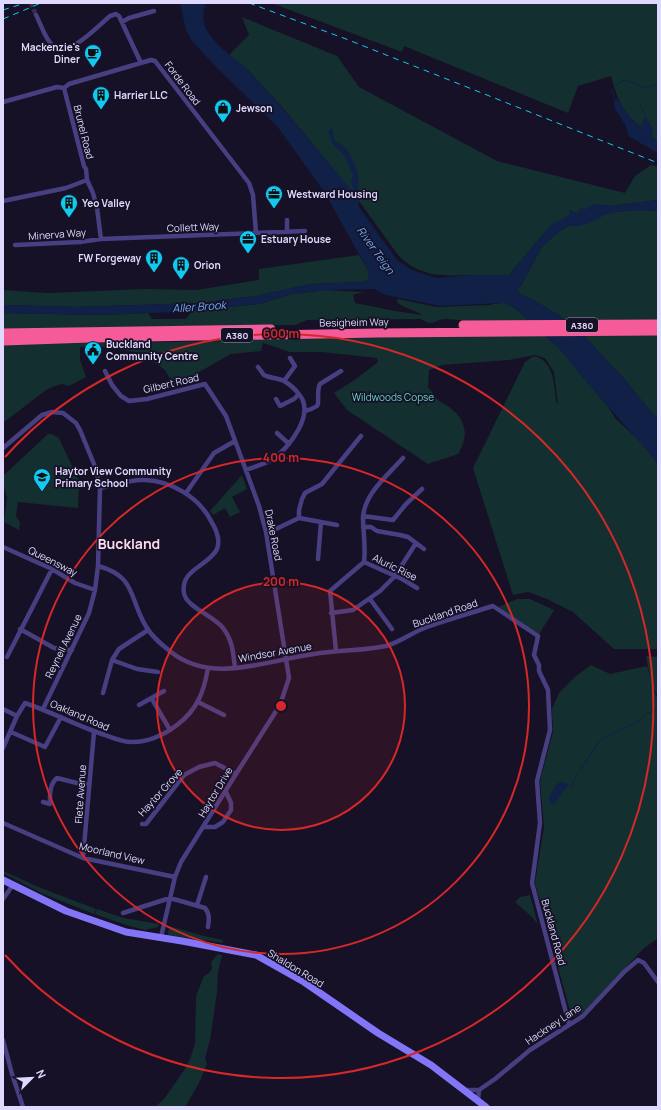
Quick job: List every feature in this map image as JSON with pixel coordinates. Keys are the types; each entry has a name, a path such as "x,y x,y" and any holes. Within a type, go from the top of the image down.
{"highway":[{"name":"Besigheim Way","path":"3,341 368,333 658,324"},
{"name":"Besigheim Way","path":"3,333 507,329 658,331"}],"street":[{"path":"122,22 129,18 154,11"},
{"path":"36,15 52,45 57,49 64,49 74,46 113,14 116,14 119,16 141,63"},
{"name":"Forde Road","path":"3,102 56,87 64,88 69,84 151,60 155,61 249,183 253,195 256,233"},
{"name":"Brunel Road","path":"64,88 86,169 87,180 93,193 97,208 100,239"},
{"path":"3,201 66,188 87,180"},
{"path":"287,220 287,232"},
{"name":"Collett Way","path":"100,239 305,231"},
{"name":"Minerva Way","path":"15,245 80,242 100,239"},
{"path":"284,381 295,366 290,358"},
{"path":"246,470 270,460 281,453 289,444 300,425 305,411 305,405 299,394 284,381 264,375 258,367"},
{"path":"305,411 317,406 319,403 317,393 320,384 341,370"},
{"name":"Gilbert Road","path":"105,371 112,385 121,396 129,400 147,400 205,384 207,386"},
{"name":"Drake Road","path":"207,386 226,416 259,506 266,532 287,659"},
{"path":"276,399 280,406 294,399 299,394"},
{"name":"Reynell Avenue","path":"3,448 42,415 52,412 63,413 76,423 80,430 96,469 100,488 98,566 95,590 89,613 43,709"},
{"path":"276,433 289,444"},
{"path":"299,518 299,510 305,493 322,484 361,436"},
{"path":"186,493 214,453 235,441"},
{"path":"336,651 330,591 364,562 363,516 366,503 370,495 402,458"},
{"path":"100,488 131,481 145,480 175,487 186,493 202,506 210,517 217,534 217,550 188,575 184,584 184,594 188,602 223,627 232,644 235,668"},
{"path":"363,516 393,520 422,489"},
{"path":"266,532 299,518 337,525"},
{"path":"318,559 321,522"},
{"path":"364,527 371,527 377,531 400,535 416,542 424,549"},
{"path":"331,613 353,610 380,592 395,576 416,542"},
{"name":"Queensway","path":"3,547 52,569 75,583 95,590"},
{"name":"Aluric Rise","path":"364,562 418,588"},
{"name":"Windsor Avenue","path":"98,566 111,569 123,579 130,588 137,610 148,630 172,653 187,662 208,668 235,668 336,651"},
{"path":"7,657 52,569"},
{"path":"370,599 392,629"},
{"name":"Buckland Road","path":"336,651 387,645 426,627 493,606 538,636 534,655 539,665 538,671 548,690 550,730 537,781 540,823 532,882 569,1024"},
{"path":"20,629 54,648 72,650"},
{"path":"103,693 112,660 119,649 148,630"},
{"name":"Haytor Drive","path":"161,937 175,877 181,862 280,705 289,678 287,659"},
{"path":"112,660 137,669 158,672"},
{"name":"Oakland Road","path":"17,716 25,703 43,709 94,732 114,738 131,742 156,738 184,720 198,702 205,686 208,668"},
{"path":"139,705 164,691"},
{"path":"152,699 170,730"},
{"path":"198,702 224,715"},
{"path":"3,709 17,716 3,748"},
{"path":"11,732 46,747 61,717"},
{"name":"Flete Avenue","path":"83,858 94,732"},
{"name":"Haytor Grove","path":"142,824 146,824 184,775 199,767 215,763 236,774"},
{"path":"43,802 50,804 50,790 57,778 81,784 89,784"},
{"path":"204,827 215,827 223,822 231,810 231,803 226,792"},
{"name":"Moorland View","path":"3,823 83,858 175,877"},
{"path":"197,905 206,877"},
{"name":"Shaldon Road","path":"3,880 66,911 126,932 161,937 256,956 304,982 378,1034 431,1065 486,1107"},
{"path":"3,899 12,885"},
{"path":"123,913 170,898 205,908 208,912 209,918 208,927"},
{"name":"Hackney Lane","path":"479,1090 495,1079 530,1050 569,1024 584,1016 624,972 638,960 644,963 658,982"},
{"path":"3,1040 23,1107"},
{"path":"464,1090 479,1090 478,1100"}],"green space":[{"path":"271,3 658,3 658,142 652,137 645,118 641,127 625,111 618,98 611,76 578,86 568,113 404,46 402,52"},
{"path":"242,17 337,56 359,87 497,161 625,193 635,176 651,165 658,167 658,200 612,206 600,205 553,224 509,275 452,276 424,272 406,263 398,255 354,194 282,107 250,72 229,55 249,35"},
{"path":"658,210 658,419 626,381 585,337 560,316 533,300 521,295 516,289 521,286 541,248 552,237 569,225 574,226 588,223 611,213"},
{"path":"359,255 369,272 368,280 363,282 311,284 256,296 199,303 77,307 3,305 3,290 47,293 145,289 196,290 259,280 259,269"},
{"name":"Wildwoods Copse","path":"327,290 363,292 353,295 355,303 422,315 399,304 397,300 399,299 436,307 491,305 504,303 515,308 560,349 600,397 615,418 646,447 658,464 658,507 654,505 658,508 658,649 614,649 573,612 547,599 528,592 513,595 473,468 525,362 534,356 546,363 552,374 556,401 558,405 554,372 545,358 535,355 509,360 442,365 429,370 428,387 438,400 460,417 463,423 465,435 462,447 458,454 428,464 347,410 334,393 356,379 378,362 377,358 322,352 290,352 263,343 261,351 231,354 192,376 190,382 174,386 165,370 142,353 97,346 80,347 80,360 86,377 69,386 62,384 46,390 3,423 3,344 103,341 107,343 231,341 240,339 474,334 461,320 445,319 431,323 421,319 307,320 295,325 3,329 3,313 102,315 148,313 152,319 186,319 192,311 259,304 292,294"},
{"name":"Haytor View Community Primary School","path":"48,434 52,434 59,438 79,481 78,508 18,502 16,516 20,523 19,530 4,522 7,497 3,485 3,476"},
{"path":"242,475 247,489 232,497 240,512 230,517 225,508 213,515 210,511"},
{"path":"517,599 530,599 554,610 538,636 498,607"},
{"path":"646,656 658,657 658,696 654,690 658,700 658,938 643,949 584,1012 572,1018 535,883 544,827 540,781 553,732 552,709 559,693 576,676 591,665 610,674 647,666 650,676"},
{"path":"3,871 41,888 96,909 94,914 41,893 3,873"},
{"path":"530,895 538,925 533,918 515,902 520,897"},
{"path":"97,909 124,918 159,924 158,927 145,930 95,914"},
{"path":"169,926 223,940 223,943 168,935"},
{"path":"218,954 222,955 218,972 217,992 210,1040 205,1058 207,1064 199,1083 185,1107 155,1107 164,1099 185,1069 190,1059 195,1044 196,996 204,976 210,972 212,968 211,962"}],"water":[{"path":"180,3 206,3 203,14 204,21 206,29 212,38 252,74 354,193 351,181 353,175 344,155 333,144 328,132 332,127 334,140 347,149 358,173 359,207 397,260 412,270 436,278 472,275 509,275 553,224 569,215 569,210 577,213 582,207 584,210 593,204 612,206 658,200 658,210 611,213 584,225 569,225 552,237 541,248 521,286 516,289 521,295 533,300 560,316 585,337 626,381 658,419 658,463 583,378 560,349 515,308 504,303 440,306 386,295 374,289 327,290 292,294 259,304 177,312 102,315 3,313 3,305 77,307 199,303 256,296 311,284 363,282 368,280 369,272 325,193 277,126 218,69 192,41 186,30"},
{"path":"617,99 633,121 641,127 645,118 653,128 652,137 658,142 658,154 628,136 626,126 616,111 614,101"},
{"path":"559,782 567,783 568,785 555,804 550,803 551,793"}],"waterway":[{"path":"615,99 612,91 620,82 627,81 645,87 658,84"},
{"path":"640,105 650,125"},
{"path":"579,772 599,742 605,737 634,724 648,713 658,710"},
{"path":"568,785 573,787 577,774"}],"tunnel":[{"path":"31,3 36,15"}],"railway":[{"path":"3,10 25,3"},
{"path":"3,19 41,3"},
{"path":"249,3 346,39 658,163"}],"place":[{"name":"Mackenzie's Diner","path":"93,68"},
{"name":"Harrier LLC","path":"101,110"},
{"name":"Jewson","path":"223,123"},
{"name":"Westward Housing","path":"274,209"},
{"name":"Yeo Valley","path":"69,218"},
{"name":"Estuary House","path":"248,254"},
{"name":"FW Forgeway","path":"154,273"},
{"name":"Orion","path":"181,280"},
{"name":"Buckland Community Centre","path":"93,365"},
{"name":"Haytor View Community Primary School","path":"42,492"}],"district":[{"name":"Buckland","path":"129,543"}],"water label":[{"name":"River Teign","path":"376,250"},
{"name":"Aller Brook","path":"199,306"}]}
